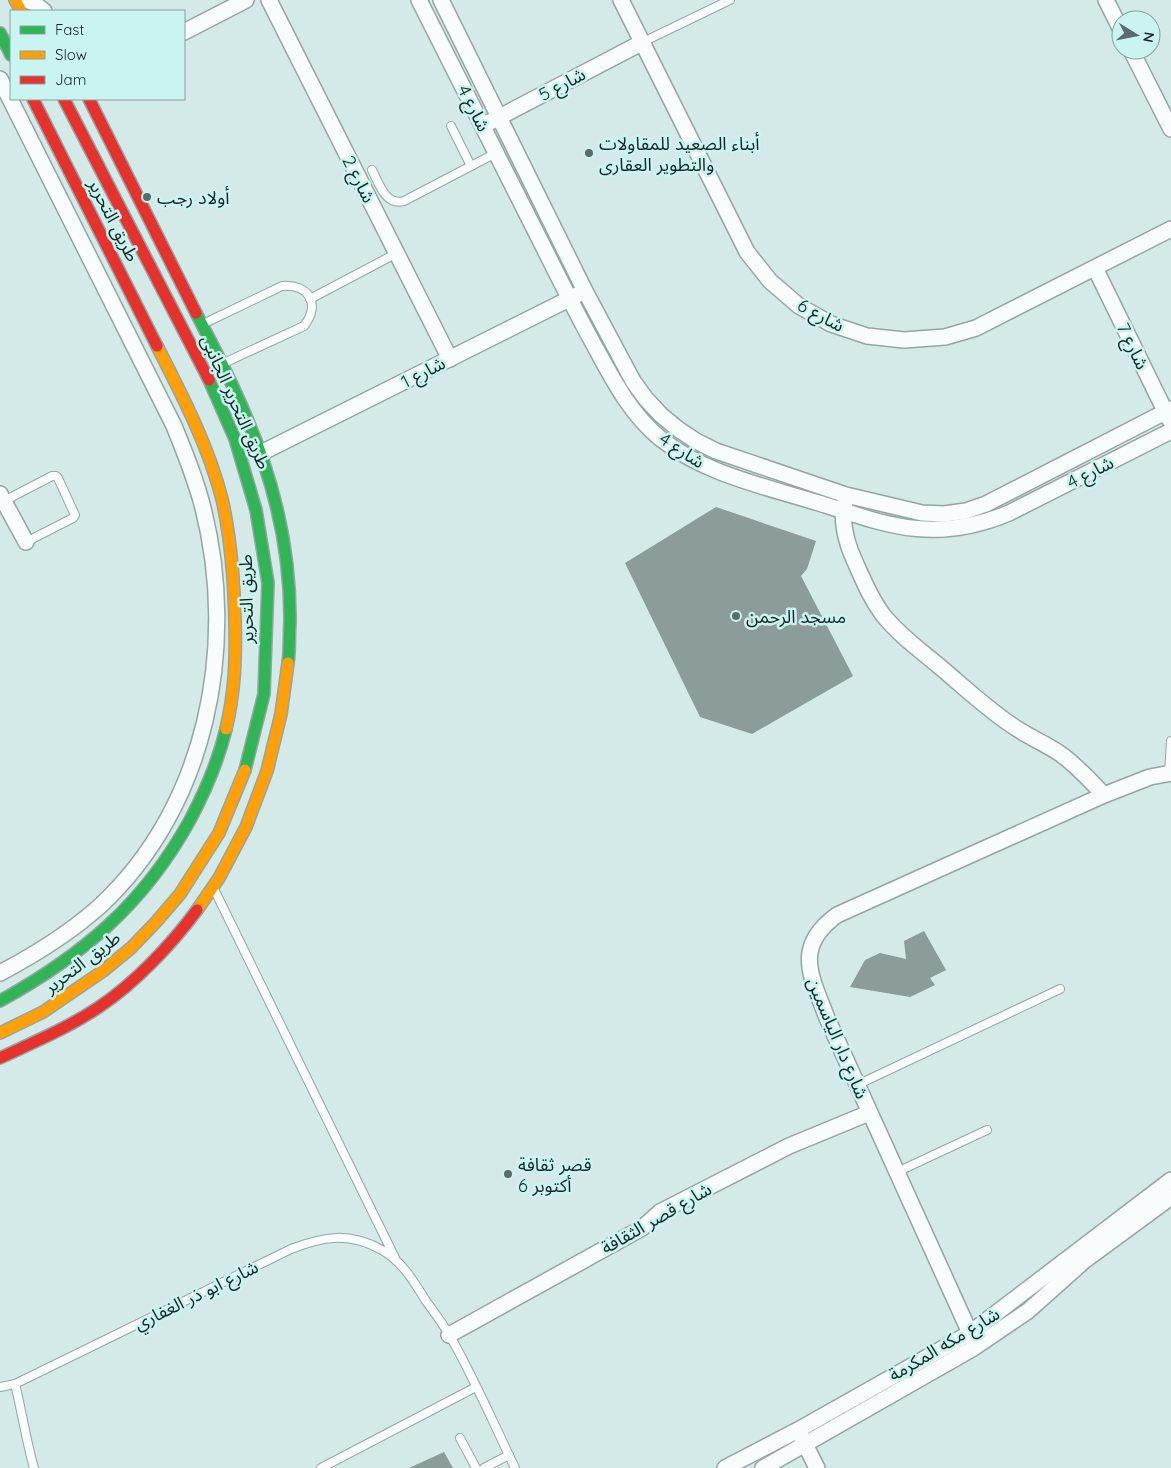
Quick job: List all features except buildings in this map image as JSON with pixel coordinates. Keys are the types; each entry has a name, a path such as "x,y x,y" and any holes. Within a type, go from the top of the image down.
{"street":[{"path":"26,0 34,3 43,10"},
{"path":"185,31 246,0"},
{"name":"شارع 2","path":"268,0 450,358"},
{"name":"شارع 4","path":"419,0 569,299 604,363 632,409 660,438 694,461 712,469 842,511 908,528 942,530 970,526 1009,513 1171,431"},
{"name":"شارع 4","path":"441,0 585,291 633,381 661,415 696,442 716,451 846,495 922,513 944,514 966,511 986,504 1169,415"},
{"name":"شارع 6","path":"621,0 747,252 770,281 799,306 831,324 867,336 904,340 945,337 976,328 1171,230"},
{"path":"0,33 10,53"},
{"name":"شارع 5","path":"482,126 642,42"},
{"path":"1136,60 1171,129"},
{"path":"0,79 10,99"},
{"path":"0,973 26,960 65,935 100,905 132,871 159,834 181,793 198,750 209,705 217,621 211,545 203,508 189,463 166,409 11,100"},
{"name":"طريق التحرير","path":"0,1001 26,987 104,930 141,894 179,840 208,786 224,738 234,686 236,644 233,570 228,528 217,483 205,448 186,401 34,100"},
{"name":"طريق التحرير","path":"0,1033 43,1012 103,972 151,927 180,894 219,832 247,766 278,641 256,510 235,439 216,395 65,100"},
{"name":"طريق التحرير الجانبى","path":"0,1058 98,1008 128,986 186,925 213,887 236,846 256,804 271,760 282,714 278,641 289,575 282,529 271,484 261,453 222,364 90,100"},
{"name":"شارع 7","path":"1095,268 1169,415"},
{"name":"شارع 1","path":"261,453 585,291"},
{"path":"191,348 209,338"},
{"path":"846,495 842,511 846,538 867,592 883,614 902,635 987,707 1017,729 1063,756 1104,795"},
{"path":"2,498 26,542"},
{"name":"شارع دار الياسمين","path":"970,1332 827,1018 809,968 809,952 814,937 824,924 837,915 1104,795 1150,777 1170,773"},
{"name":"شارع قصر الثقافة","path":"449,1335 642,1228 660,1212 789,1146 870,1113"},
{"name":"شارع مكه المكرمة","path":"725,1468 798,1430 970,1332 1171,1180"},
{"name":"شارع مكه المكرمة","path":"763,1468 972,1349 1028,1311 1084,1261 1171,1196"},
{"path":"798,1430 816,1468"}],"lane":[{"path":"642,42 730,0"},
{"path":"451,126 471,166"},
{"path":"372,170 386,196 393,202 398,202 496,153"},
{"path":"310,299 397,253"},
{"path":"202,324 282,286 293,285 303,290 310,299 312,308 310,318 304,326 222,364"},
{"path":"2,498 52,476 58,478 75,515 73,518 26,542"},
{"path":"1170,773 1171,740"},
{"name":"شارع ابو ذر الغفاري","path":"213,887 396,1260"},
{"path":"857,1085 1060,989"},
{"path":"897,1172 986,1130"},
{"name":"شارع ابو ذر الغفاري","path":"0,1387 15,1384 291,1249 313,1240 328,1238 357,1240 377,1248 396,1260 406,1270 449,1335 515,1468"},
{"path":"15,1384 34,1468"},
{"path":"321,1468 476,1387"},
{"path":"460,1438 476,1468"},
{"path":"484,1468 509,1455"}],"traffic: fast":[{"path":"0,33 10,53"},
{"path":"196,313 233,387 249,424 275,499 283,538 288,579 290,622 288,663"},
{"path":"209,380 235,439 256,510 268,583 264,694 245,770"},
{"path":"0,1001 58,965 84,946 109,925 153,877 172,850 196,809 215,764 226,729"}],"traffic: slow":[{"path":"15,0 20,10"},
{"path":"157,346 202,440 216,479 225,514 230,544 235,605 235,661 233,688 226,729"},
{"path":"197,910 219,878 246,827 267,771 281,714 288,663"},
{"path":"0,1033 43,1012 103,971 131,948 156,922 180,894 219,833 245,770"}],"traffic: jam":[{"path":"34,100 157,346"},
{"path":"65,100 209,380"},
{"path":"90,100 196,313"},
{"path":"0,1058 75,1022 112,998 152,963 197,910"}],"place":[{"name":"أبناء الصعيد للمقاولات والتطوير العقارى","path":"589,153"},
{"name":"أولاد رجب","path":"147,197"},
{"name":"مسجد الرحمن","path":"736,616"},
{"name":"قصر ثقافة 6 أكتوبر","path":"508,1174"}]}
